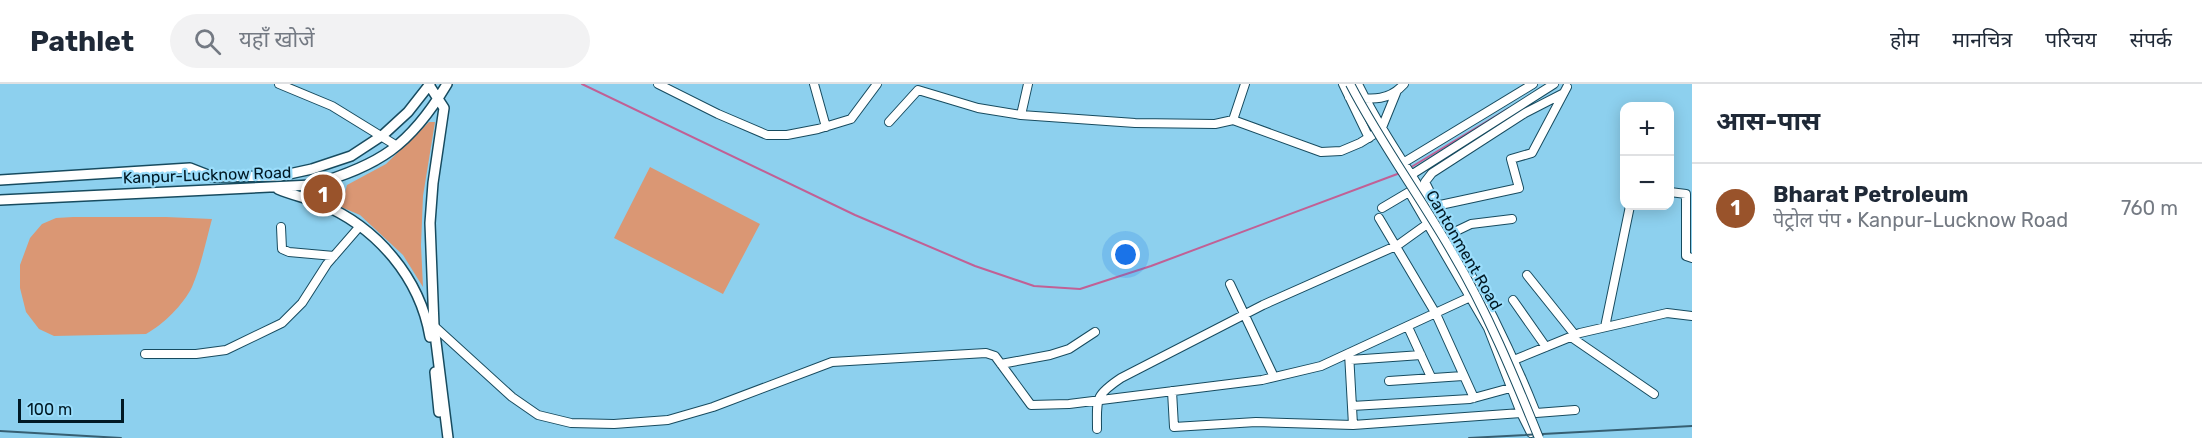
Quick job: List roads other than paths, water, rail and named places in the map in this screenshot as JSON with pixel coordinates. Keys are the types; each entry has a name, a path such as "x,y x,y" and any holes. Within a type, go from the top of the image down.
{"main road":[{"name":"Kanpur-Lucknow Road","path":"0,180 190,168 213,177 280,176 312,169 351,156 383,135 408,112 429,84"},
{"path":"429,84 444,108 433,183 430,223 434,326 448,438"},
{"name":"Kanpur-Lucknow Road","path":"0,200 312,185 344,176 369,165 397,146 415,130 432,109 447,84"},
{"path":"203,189 204,174"},
{"path":"275,187 292,195 321,203 360,226 384,246 401,266 417,291 429,331 442,438"}],"street":[{"path":"279,84 332,106 383,135 397,146"},
{"path":"658,84 767,135 788,135 851,119 877,84"},
{"path":"813,84 826,127"},
{"path":"1021,115 1028,84"},
{"path":"1233,120 1245,84"},
{"path":"1343,84 1369,138"},
{"name":"Cantonment Road","path":"1350,84 1372,127 1453,253 1493,329 1539,438"},
{"path":"1358,84 1381,129 1434,206"},
{"path":"889,122 918,90 978,108 1021,115 1135,123 1215,124 1233,120 1321,152 1341,151 1360,143 1381,129 1396,93 1404,84"},
{"path":"1403,163 1533,84"},
{"path":"1411,175 1554,84"},
{"path":"1434,206 1519,188 1511,159 1532,153 1565,90 1432,173 1425,182 1437,217 1481,292 1536,413 1575,410"},
{"path":"1349,97 1382,99 1396,93"},
{"path":"1382,208 1409,192 1488,328 1510,388 1531,433"},
{"path":"1674,192 1686,194 1686,256 1692,258"},
{"path":"1605,327 1629,210"},
{"path":"1097,429 1097,401 1104,390 1121,378 1244,314 1395,247 1437,217"},
{"path":"1379,218 1436,314 1474,398"},
{"path":"1448,236 1471,224 1512,219"},
{"path":"145,354 196,354 226,350 282,323 302,303 334,256 360,226"},
{"path":"281,228 282,249 289,252 334,256"},
{"path":"1527,275 1573,336 1654,394"},
{"path":"1230,284 1274,377"},
{"path":"434,326 512,397 538,415 571,423 614,424 668,420 713,407 832,362 986,353 995,357 1031,405 1097,401 1274,377 1321,366 1349,356 1481,292"},
{"path":"1513,300 1546,347"},
{"path":"1502,364 1573,336 1605,327 1667,314 1692,316"},
{"path":"1407,327 1431,377"},
{"path":"1001,364 1069,349 1095,332"},
{"path":"1349,356 1421,355"},
{"path":"1349,356 1353,425"},
{"path":"1389,381 1463,376"},
{"path":"1352,406 1474,398 1524,383"},
{"path":"1172,391 1174,427 1256,422 1353,425 1521,413"}],"waterway":[{"path":"582,84 855,215 975,266 1034,286 1080,289 1151,266 1400,173"},
{"path":"1408,169 1509,108"}],"railway":[{"path":"1469,438 1692,426"},
{"path":"0,431 121,438"}],"place":[{"name":"Bharat Petroleum","path":"323,194"}]}
